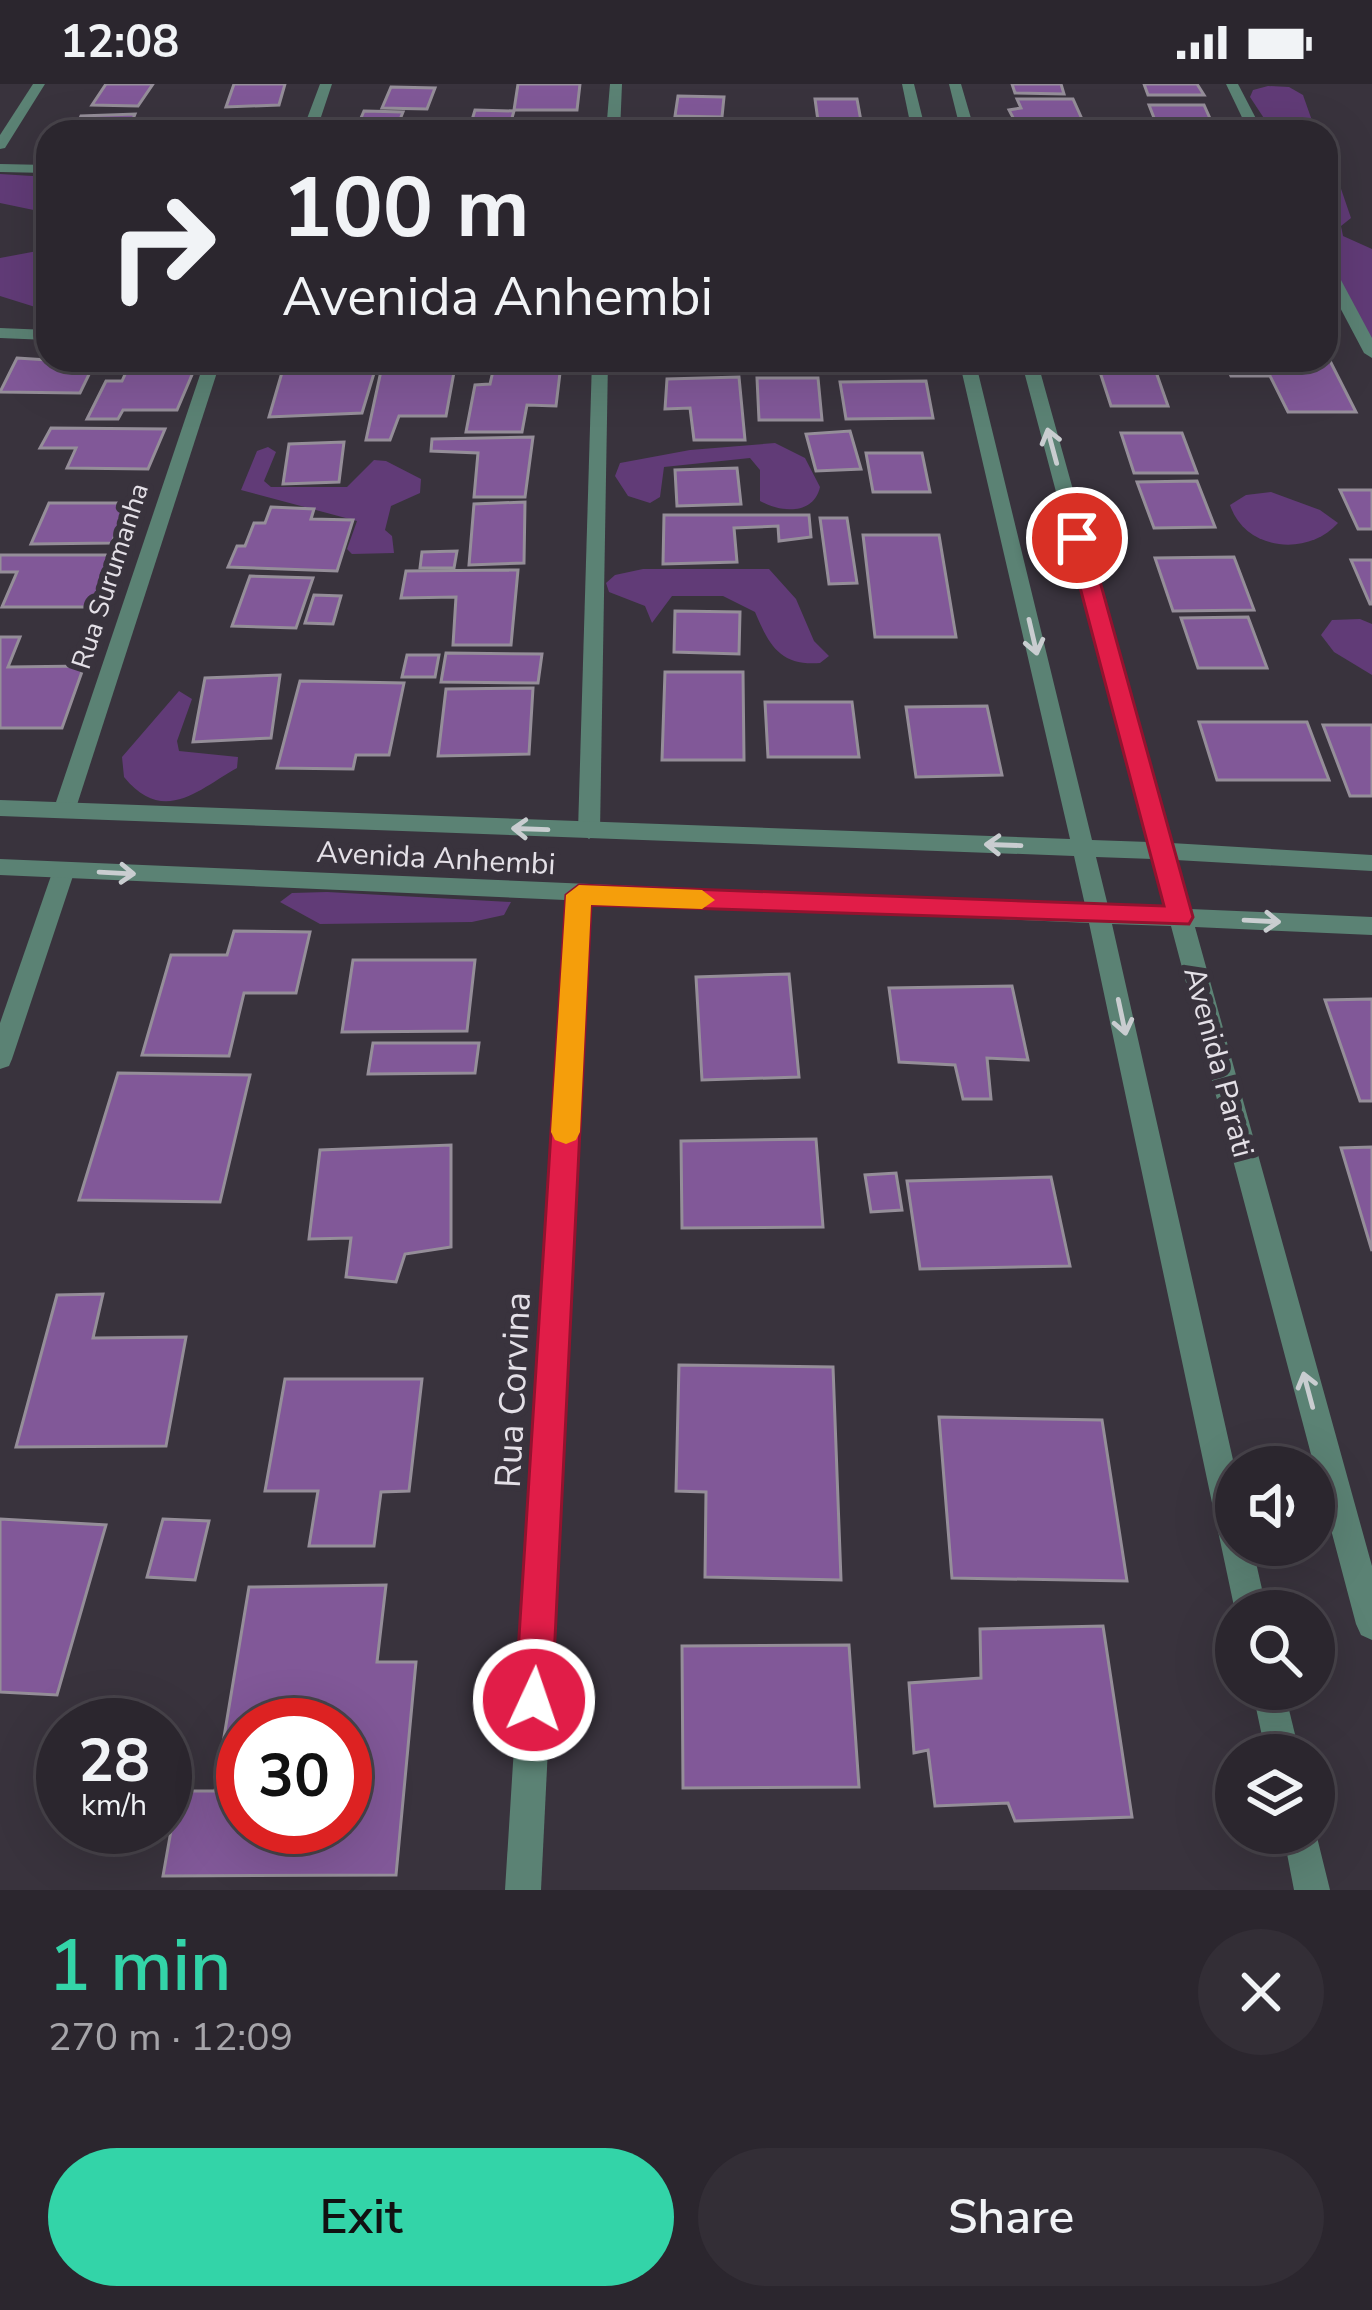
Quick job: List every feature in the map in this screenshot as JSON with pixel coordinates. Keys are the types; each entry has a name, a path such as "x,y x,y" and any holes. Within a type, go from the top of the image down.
{"street":[{"path":"0,145 39,84"},
{"path":"313,120 326,84"},
{"path":"614,120 616,84"},
{"path":"908,84 916,120"},
{"path":"955,84 965,120"},
{"path":"1232,84 1250,120"},
{"path":"0,167 36,168"},
{"path":"1338,289 1372,353"},
{"path":"0,333 36,334"},
{"name":"Rua Surumanha","path":"64,811 210,372"},
{"path":"589,831 600,372"},
{"path":"971,372 1099,915 1215,1447"},
{"name":"Avenida Parati","path":"1032,372 1372,1624"},
{"name":"Avenida Anhembi","path":"0,808 1372,863"},
{"name":"Avenida Anhembi","path":"0,867 1372,926"},
{"path":"0,1059 64,870"},
{"name":"Rua Corvina","path":"523,1890 579,895"},
{"path":"1304,1854 1312,1890"}],"shaded area":[{"path":"1289,87 1303,95 1312,120 1265,120 1250,97 1253,90"},
{"path":"0,174 36,176 36,210 0,203"},
{"path":"1338,180 1351,218 1341,226 1343,236 1372,249 1372,342 1339,278"},
{"path":"36,251 36,307 0,296 0,258"},
{"path":"775,443 805,458 820,487 804,507 777,508 760,501 760,470 750,458 664,467 660,497 650,503 628,496 615,476 620,463 690,450"},
{"path":"268,447 276,452 264,481 271,487 347,487 374,460 421,479 420,493 391,506 385,530 392,536 394,553 352,554 347,549 357,521 241,490 257,451"},
{"path":"1271,492 1320,510 1338,523 1311,541 1278,544 1263,540 1249,532 1230,505 1246,495"},
{"path":"643,569 769,569 796,599 814,641 829,656 820,663 786,657 771,643 755,612 723,596 672,596 652,623 645,606 609,592 606,583 615,575"},
{"path":"1360,619 1372,624 1372,675 1334,652 1321,635 1332,620"},
{"path":"179,691 192,699 177,741 179,751 238,757 237,768 181,799 153,799 124,777 122,757"},
{"path":"292,893 511,902 504,915 472,922 320,924 280,902"}],"building":[{"path":"106,84 153,84 138,106 92,105"},
{"path":"234,84 285,84 279,105 226,107"},
{"path":"518,84 580,84 577,110 514,110"},
{"path":"1012,84 1061,84 1064,94 1015,93"},
{"path":"1144,84 1197,84 1204,95 1148,95"},
{"path":"391,87 435,88 427,109 382,108"},
{"path":"678,96 724,97 722,117 675,116"},
{"path":"815,99 857,99 861,120 818,120"},
{"path":"1017,99 1073,99 1082,120 1014,120 1009,110 1021,108"},
{"path":"1149,105 1204,105 1211,120 1155,120"},
{"path":"475,110 514,111 511,120 472,120"},
{"path":"364,111 403,112 400,120 360,120"},
{"path":"135,114 133,120 79,120 81,116"},
{"path":"17,358 36,359 36,372 90,372 80,393 0,392"},
{"path":"126,372 193,372 177,410 123,410 118,419 87,419 106,381 122,381"},
{"path":"282,372 374,372 362,413 269,417"},
{"path":"381,372 454,372 446,416 399,416 390,440 366,440"},
{"path":"493,372 560,373 556,406 527,405 522,432 466,432 475,385 490,384"},
{"path":"1100,372 1156,372 1168,406 1111,406"},
{"path":"1229,372 1336,372 1356,412 1288,412 1270,376 1231,376"},
{"path":"739,377 745,440 694,440 690,408 665,409 667,379"},
{"path":"757,378 818,378 822,420 759,420"},
{"path":"926,381 933,418 846,419 840,382"},
{"path":"51,428 165,429 148,469 67,468 76,448 40,448"},
{"path":"850,431 861,469 816,471 806,434"},
{"path":"1121,433 1182,433 1197,473 1134,473"},
{"path":"533,437 525,497 474,497 478,453 431,451 432,439"},
{"path":"344,442 339,482 283,484 289,444"},
{"path":"866,453 922,453 930,492 873,492"},
{"path":"737,468 741,504 677,506 675,470"},
{"path":"1197,481 1215,527 1154,528 1137,482"},
{"path":"1340,490 1372,490 1372,529 1358,529"},
{"path":"525,502 524,563 469,565 474,504"},
{"path":"49,503 127,503 112,543 31,544"},
{"path":"271,507 314,509 311,519 353,520 337,571 228,567 237,546 245,546 254,523 265,523"},
{"path":"664,515 809,515 811,537 779,541 778,526 734,528 737,562 663,564"},
{"path":"820,518 847,518 857,583 829,584"},
{"path":"863,535 939,535 956,637 875,637"},
{"path":"457,551 454,568 420,568 422,552"},
{"path":"0,555 117,555 97,607 2,607 17,572 0,572"},
{"path":"1234,557 1254,610 1173,611 1155,558"},
{"path":"1351,560 1372,560 1372,604 1370,604"},
{"path":"518,570 511,645 453,645 456,597 401,598 406,571"},
{"path":"250,576 313,578 296,628 232,626"},
{"path":"314,595 341,596 333,624 305,623"},
{"path":"675,611 740,612 739,654 674,652"},
{"path":"1248,617 1267,668 1198,668 1181,618"},
{"path":"0,637 20,637 8,667 84,666 62,728 0,728"},
{"path":"446,653 542,654 538,683 441,682"},
{"path":"407,655 439,655 435,677 402,677"},
{"path":"665,672 743,672 744,760 662,760"},
{"path":"280,675 271,738 193,742 205,678"},
{"path":"300,681 404,683 389,755 356,755 353,769 277,768"},
{"path":"533,688 529,754 438,756 446,689"},
{"path":"765,702 852,702 859,757 768,757"},
{"path":"987,706 1002,775 916,777 906,707"},
{"path":"1199,722 1307,722 1329,780 1217,780"},
{"path":"1323,725 1372,725 1372,796 1350,796"},
{"path":"234,931 310,932 296,993 244,993 229,1056 142,1055 171,955 227,955"},
{"path":"353,960 475,960 467,1031 342,1032"},
{"path":"789,974 799,1077 702,1080 696,977"},
{"path":"1012,986 1028,1060 987,1058 991,1099 963,1099 955,1065 899,1062 889,988"},
{"path":"1372,999 1372,1101 1360,1101 1325,1000"},
{"path":"373,1043 479,1043 475,1073 368,1074"},
{"path":"118,1073 250,1075 220,1202 79,1200"},
{"path":"816,1139 823,1227 682,1228 681,1141"},
{"path":"451,1145 451,1247 405,1254 396,1282 346,1277 351,1238 309,1239 320,1150"},
{"path":"1372,1147 1372,1251 1341,1148"},
{"path":"896,1173 902,1210 871,1212 865,1175"},
{"path":"1051,1177 1070,1266 920,1269 907,1181"},
{"path":"103,1294 93,1338 186,1337 166,1446 16,1447 57,1295"},
{"path":"679,1365 833,1367 841,1580 705,1577 706,1492 676,1491"},
{"path":"285,1379 422,1379 409,1491 381,1492 374,1546 309,1546 318,1491 265,1491"},
{"path":"939,1417 1102,1420 1127,1581 952,1578"},
{"path":"0,1519 106,1525 57,1695 0,1692"},
{"path":"163,1519 209,1521 195,1580 147,1577"},
{"path":"386,1585 377,1662 416,1662 396,1875 163,1876 167,1854 192,1854 192,1791 215,1791 216,1785 216,1854 372,1854 372,1698 230,1698 249,1587"},
{"path":"1103,1626 1132,1817 1015,1821 1008,1803 935,1806 928,1750 914,1753 909,1683 981,1678 980,1629"},
{"path":"849,1645 859,1787 683,1788 682,1646"}],"slow traffic":[{"path":"566,1132 579,895 702,900"}],"route":[{"path":"534,1700 579,895 1180,917 1077,538"}]}
